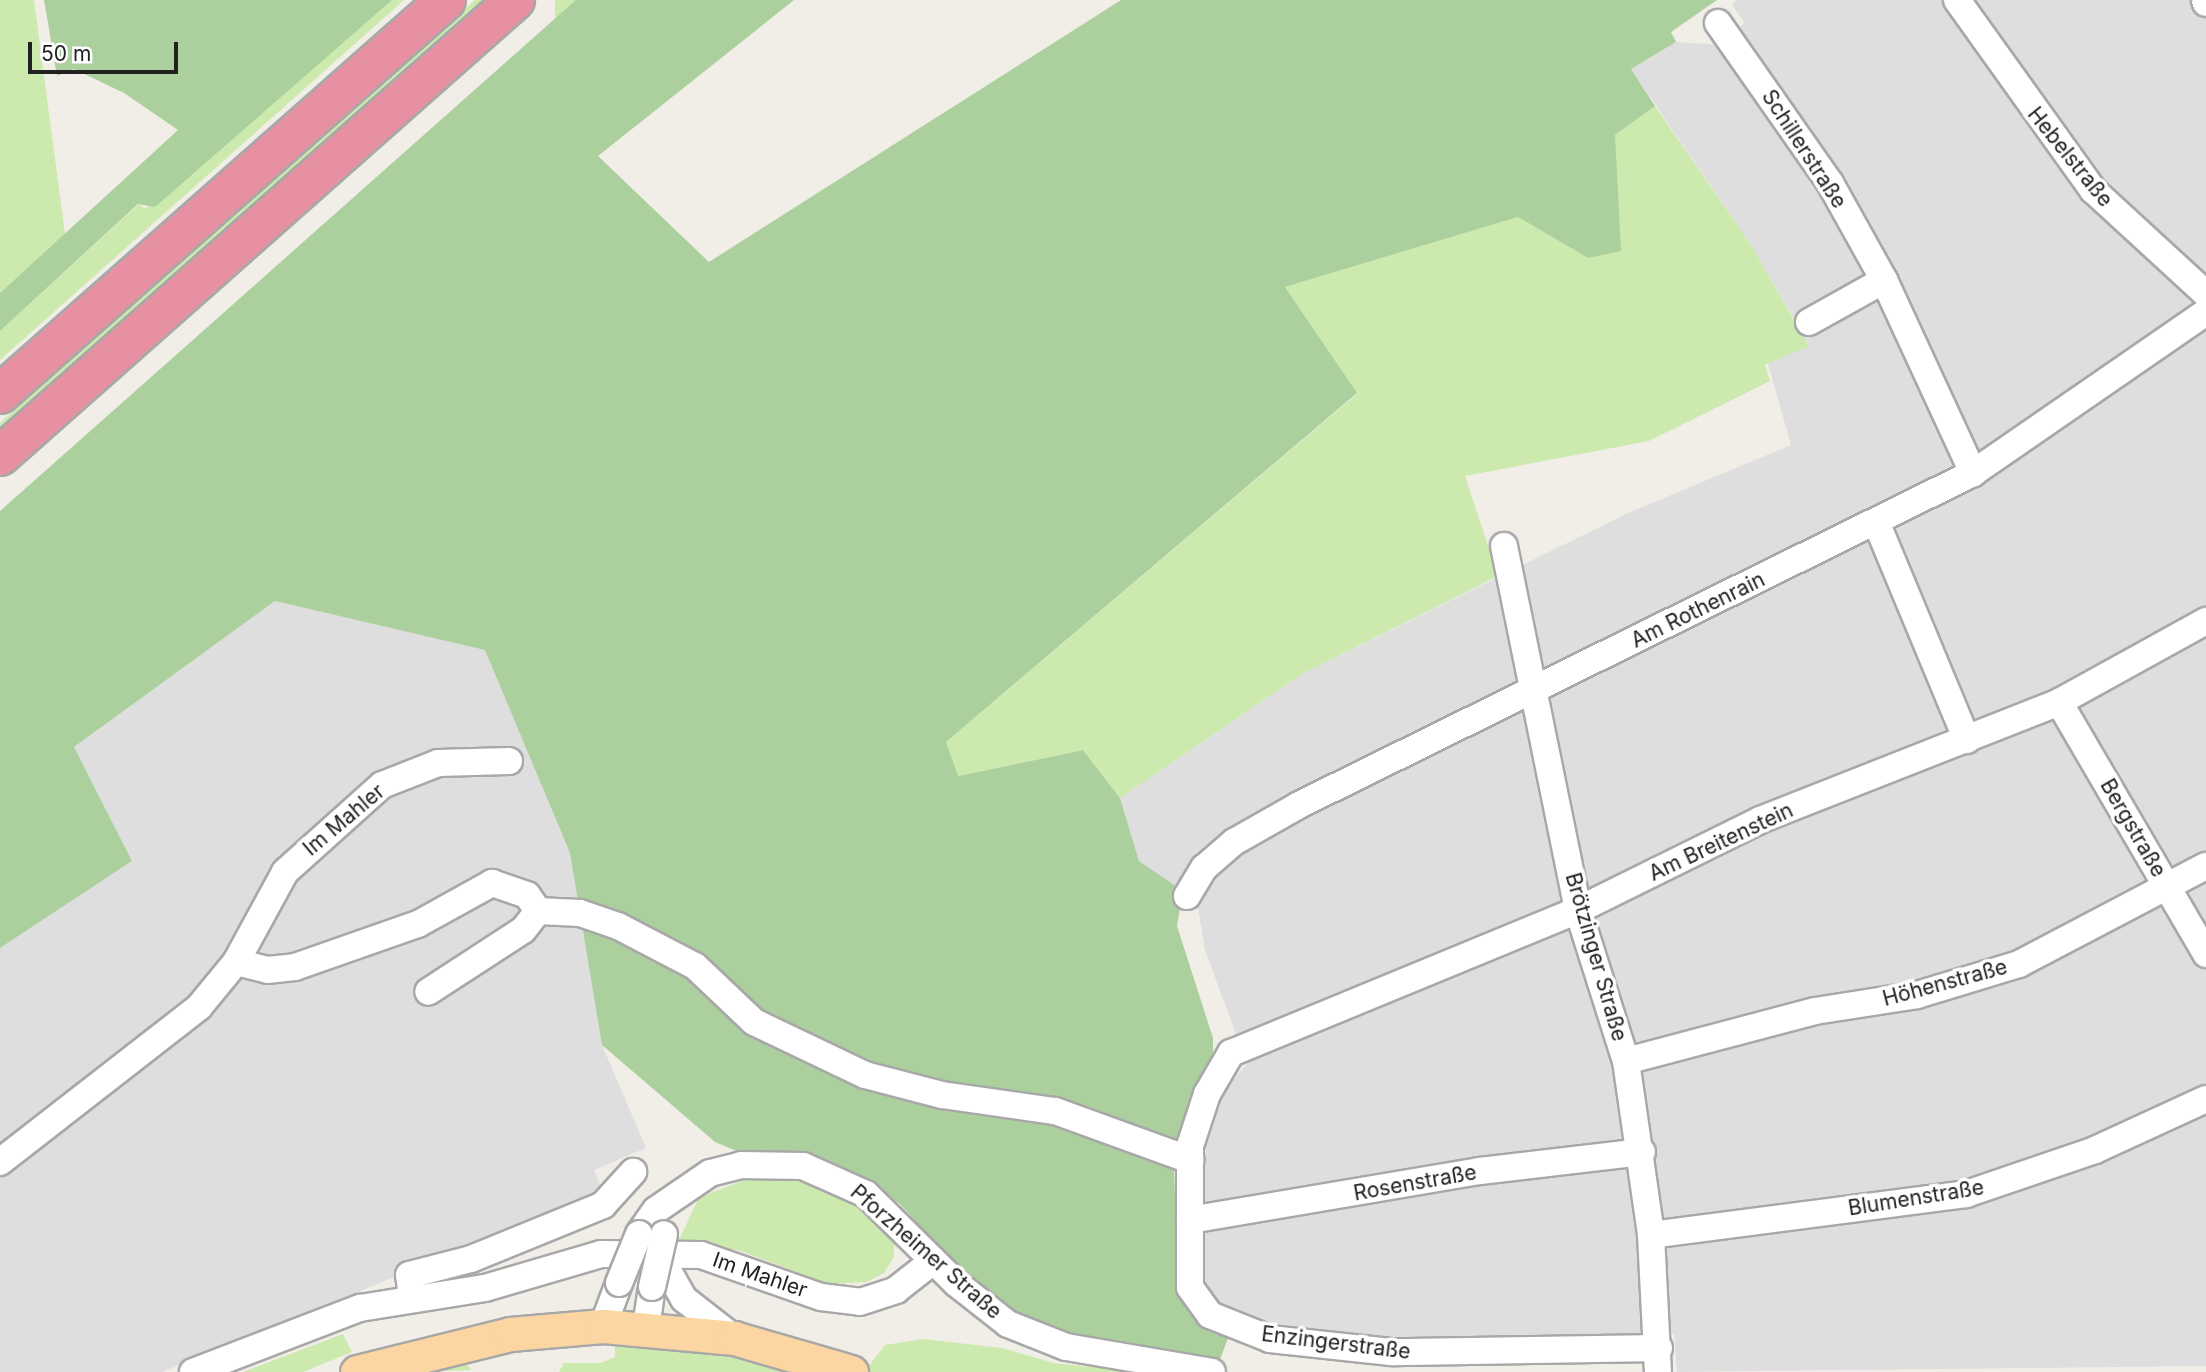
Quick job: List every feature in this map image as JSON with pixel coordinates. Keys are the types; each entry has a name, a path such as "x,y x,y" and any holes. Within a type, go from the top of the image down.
{"highway":[{"path":"0,394 446,0"},
{"path":"0,456 515,0"}],"main road":[{"path":"357,1372 510,1334 603,1326 646,1327 734,1339 849,1371"}],"street":[{"name":"Hebelstraße","path":"1958,0 2093,190 2206,294"},
{"name":"Schillerstraße","path":"1718,23 1830,183 1884,280 1973,473"},
{"path":"1809,322 1884,280"},
{"name":"Am Rothenrain","path":"1187,896 1204,868 1234,842 1368,769 1536,692 1877,524 1973,473 2206,312"},
{"path":"1877,524 1967,740"},
{"name":"Brötzinger Straße","path":"1504,546 1536,692 1578,910 1626,1061 1642,1152 1651,1235 1658,1360"},
{"name":"Am Breitenstein","path":"1231,1052 1578,910 1760,820 2059,702 2206,621"},
{"name":"Bergstraße","path":"2059,702 2206,954"},
{"name":"Im Mahler","path":"0,1161 172,1032 236,962 285,872 382,785 438,763 509,761"},
{"name":"Höhenstraße","path":"1626,1061 1815,1011 1917,995 2019,964 2168,889 2206,866"},
{"path":"236,962 267,970 307,963 418,924 492,883 514,886 538,911 580,913 618,926 695,966 754,1023 865,1075 942,1095 1055,1111 1190,1160"},
{"path":"428,992 523,930 538,911"},
{"name":"Enzingerstraße","path":"1231,1052 1207,1094 1190,1160 1191,1287 1210,1315 1270,1339 1482,1354 1658,1360"},
{"name":"Blumenstraße","path":"1651,1235 1966,1194 2061,1164 2206,1099"},
{"name":"Rosenstraße","path":"1190,1220 1480,1171 1642,1152"},
{"name":"Pforzheimer Straße","path":"646,1327 663,1287 654,1241 656,1210 684,1189 741,1165 774,1163 832,1174 866,1194 933,1261 1008,1324 1052,1343 1212,1372"},
{"path":"412,1298 409,1275 471,1259 603,1205 633,1172"},
{"name":"Pforzheimer Straße","path":"603,1326 619,1283 654,1241"},
{"name":"Im Mahler","path":"193,1372 360,1308 485,1288 601,1254 652,1251 715,1258 821,1297 860,1302 896,1290 933,1261"},
{"path":"663,1287 734,1339"}],"shaded area":[{"path":"1737,0 2206,0 2206,1366 1677,1372 1674,1334 1469,1342 1272,1332 1233,1322 1197,1286 1207,1127 1218,1098 1247,1064 1205,950 1197,901 1139,861 1120,798 1302,674 1628,513 1791,445 1768,364 1809,345 1751,245 1631,69 1676,42 1723,45 1744,23 1732,4"},
{"path":"275,601 486,650 570,853 602,1045 646,1148 594,1170 603,1192 162,1372 0,1372 0,948 132,861 74,747"}],"green space":[{"path":"0,0 34,0 65,234 0,293"},
{"path":"44,0 392,0 155,207 138,204 0,331 0,293 178,130 124,93 74,69 57,76"},
{"path":"392,0 404,0 0,360 0,331 139,204 145,209"},
{"path":"475,0 487,0 0,431 0,423"},
{"path":"555,0 576,0 576,741 555,741"},
{"path":"576,0 794,0 598,156 709,262 1121,0 1717,0 1671,32 1676,42 1631,69 1655,106 1615,135 1621,251 1588,258 1518,217 1285,287 1357,393 946,742 958,776 1083,750 1120,798 1139,861 1183,891 1177,926 1213,1038 1213,1064 1193,1091 1174,1167 1181,1291 1228,1338 1218,1365 1057,1332 1016,1311 961,1271 900,1204 865,1179 797,1152 734,1150 715,1142 602,1045 570,853 485,650 275,601 74,747 132,861 0,948 0,511"},
{"path":"1655,106 1751,245 1809,346 1765,365 1770,381 1649,441 1465,476 1498,576 1302,674 1120,798 1083,750 957,776 946,742 1357,394 1285,287 1518,217 1588,258 1615,135"},
{"path":"767,1172 812,1179 876,1217 894,1238 894,1257 884,1273 867,1282 829,1284 738,1250 678,1242 699,1197"},
{"path":"343,1334 352,1352 303,1372 243,1372"},
{"path":"923,1339 1002,1348 1054,1363 1138,1372 864,1372 885,1345"},
{"path":"635,1344 685,1344 816,1372 559,1372 564,1363 601,1363 615,1357 615,1347"},
{"path":"464,1362 472,1370 419,1372"}]}
